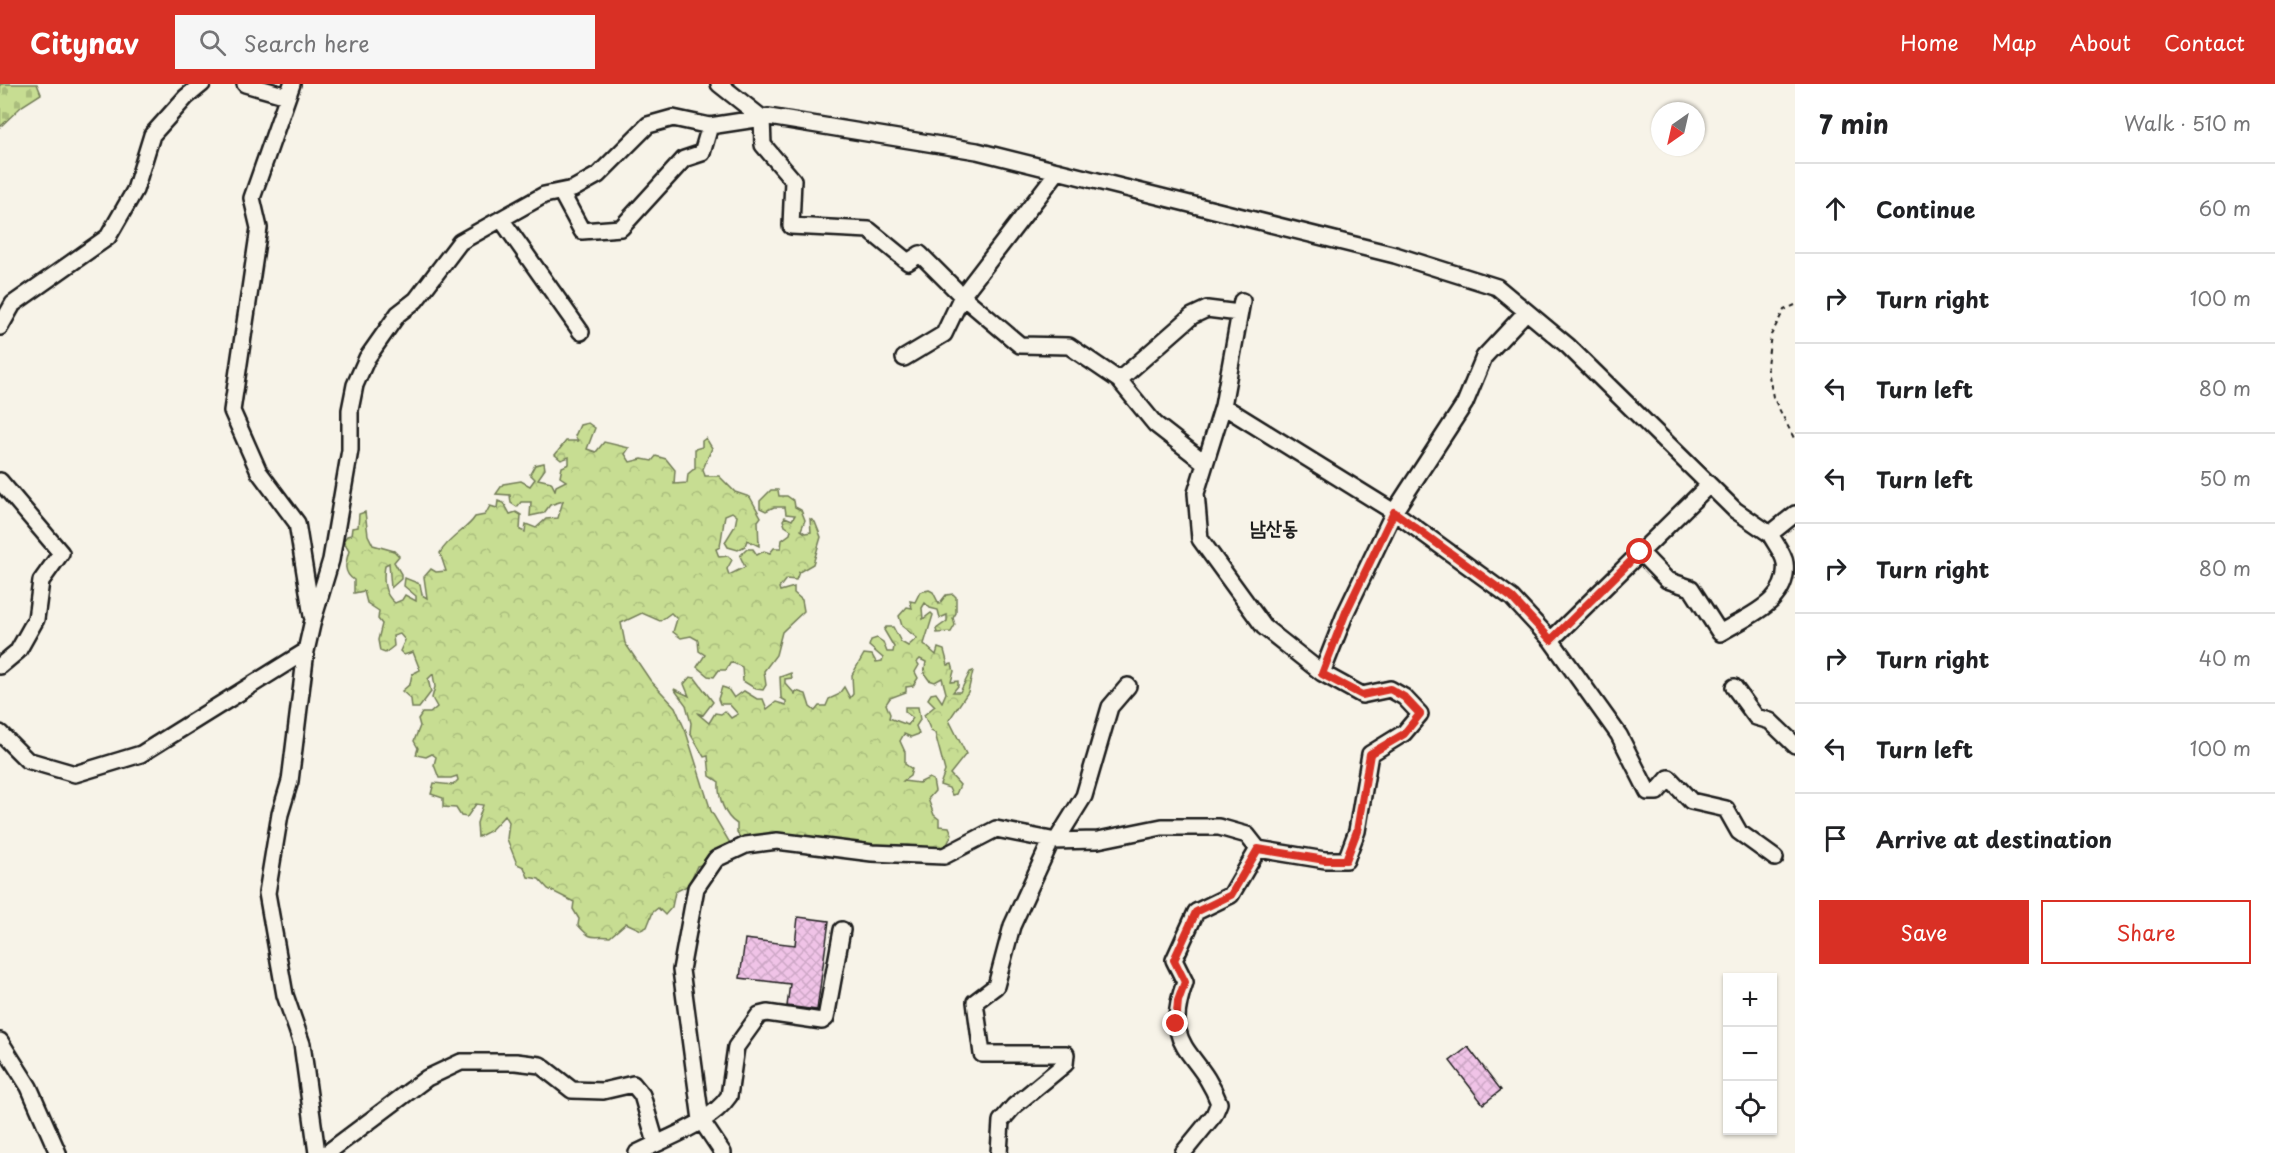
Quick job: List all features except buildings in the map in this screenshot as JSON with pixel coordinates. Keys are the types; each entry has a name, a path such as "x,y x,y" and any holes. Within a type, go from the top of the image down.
{"street":[{"path":"0,327 13,304 108,237 135,190 152,135 186,97 202,84"},
{"path":"245,84 290,90 252,198 259,228 232,411 259,472 297,523 313,620"},
{"path":"719,84 762,118 763,145 793,180 791,226 869,230 908,262 920,254 963,296 1020,345 1069,346 1119,380 1155,424 1205,463"},
{"path":"317,1153 302,1044 285,995 267,893 280,814 290,781 306,651 331,560 350,450 350,410 355,385 367,357 398,314 416,300 460,242 543,195 573,189 598,176 648,125 673,118 710,126 762,118 977,151 1395,255 1497,287 1568,346 1735,510 1770,534 1785,561 1784,585 1773,601 1720,633 1691,588 1667,580 1640,552"},
{"path":"561,192 582,231 621,228 684,159 702,153 710,126"},
{"path":"904,358 944,334 963,296 1058,171"},
{"path":"501,219 581,332"},
{"path":"723,1153 701,1120 681,970 696,888 716,859 746,845 777,842 872,853 944,856 996,829 1056,841 1098,840 1161,827 1219,827 1247,835 1258,849 1325,860 1346,860 1357,831 1370,754 1404,734 1420,714 1404,697 1390,689 1362,695 1322,674 1264,627 1200,539 1196,493 1223,406 1240,307 1207,309 1192,316 1119,380"},
{"path":"1322,674 1346,612 1394,512 1464,403 1484,357 1527,312"},
{"path":"1223,406 1394,512 1512,598 1551,640 1619,735 1648,792 1657,792 1669,778 1691,801 1726,809 1739,832 1775,858"},
{"path":"0,480 61,553 41,581 36,619 18,651 0,666"},
{"path":"1551,640 1709,485"},
{"path":"1770,534 1795,514"},
{"path":"0,733 27,760 75,774 141,754 306,651"},
{"path":"999,1153 1001,1121 1014,1106 1065,1064 1066,1054 982,1054 975,1002 996,986 1012,926 1051,842 1056,841 1084,796 1110,707 1128,686"},
{"path":"1734,687 1756,717 1770,721 1795,745"},
{"path":"1183,1153 1214,1115 1219,1103 1213,1086 1178,1037 1178,1001 1185,982 1174,960 1196,912 1231,895 1258,849"},
{"path":"637,1153 701,1120 729,1096 735,1047 759,1015 767,1013 822,1021 826,1018 842,930"},
{"path":"0,1041 29,1087 58,1153"},
{"path":"327,1153 427,1078 461,1062 516,1062 540,1065 572,1090 603,1091 633,1084 642,1095 656,1143"}],"path":[{"path":"1795,305 1784,310 1771,335 1767,365 1773,398 1795,440"}],"green space":[{"path":"0,84 37,84 41,94 22,106 0,127"},
{"path":"588,423 595,428 587,449 596,452 604,442 629,448 625,454 630,462 642,459 652,461 656,456 666,459 675,470 674,484 687,483 688,474 695,468 695,449 702,447 702,441 706,438 712,448 703,469 705,476 719,476 735,492 750,497 761,517 758,521 759,546 747,540 745,546 738,550 728,547 725,542 735,526 737,516 732,512 725,515 720,547 716,549 719,557 728,556 732,560 727,569 729,575 745,567 740,556 747,549 753,549 757,555 764,551 770,553 774,548 781,548 782,540 790,534 791,530 785,526 783,520 785,517 792,520 795,515 786,514 785,507 774,507 766,511 760,508 760,501 771,490 778,490 779,496 787,496 794,501 795,507 801,510 805,520 801,530 805,533 811,532 810,519 815,522 821,537 813,564 799,572 796,580 786,579 779,588 780,591 794,587 794,593 802,600 804,611 782,632 776,655 764,671 766,685 763,690 756,689 743,681 742,667 731,662 726,670 719,670 714,677 708,676 697,667 705,655 699,651 698,640 691,636 681,638 673,632 677,619 671,613 660,621 642,613 621,623 625,643 650,680 675,707 686,732 711,811 730,843 709,863 697,866 689,885 675,892 672,907 665,915 658,908 653,912 647,927 641,930 626,923 610,937 593,937 587,934 578,925 579,919 573,909 574,902 548,889 539,879 528,877 524,867 517,864 507,839 509,822 505,815 490,831 478,837 477,823 483,805 476,804 467,817 461,816 456,808 443,807 443,798 431,794 434,783 453,785 458,780 457,776 439,778 434,765 436,757 432,754 426,757 416,755 418,748 414,741 420,726 418,719 422,713 430,713 437,707 432,698 435,687 433,674 428,679 431,692 419,708 412,708 411,699 402,691 410,684 412,674 420,670 413,652 404,655 400,651 405,640 400,634 393,636 394,646 385,653 380,651 378,640 382,624 378,619 379,611 367,603 364,591 354,593 354,580 346,570 349,551 343,541 351,535 352,528 358,527 359,514 365,512 368,535 373,545 394,551 399,556 394,562 401,574 401,579 391,588 389,563 385,565 385,586 388,595 395,603 402,600 405,595 416,601 416,596 404,586 405,578 420,584 422,595 427,598 424,577 431,569 436,572 446,571 440,553 444,547 475,517 485,515 490,506 497,508 498,501 504,503 510,514 516,512 521,515 520,530 525,532 526,524 536,528 546,519 558,518 563,501 550,505 544,513 530,516 531,502 521,502 517,507 511,503 510,495 496,494 503,484 521,481 530,486 535,479 530,474 535,465 544,463 545,469 538,479 551,482 555,490 556,486 566,481 560,477 562,467 569,464 569,457 561,460 555,455 566,441 578,441 575,436 580,425"},
{"path":"929,590 933,592 939,604 946,595 953,594 956,597 956,613 953,618 955,625 951,632 937,633 936,629 947,621 947,615 940,618 938,610 930,608 925,603 922,608 923,619 931,613 933,615 924,644 936,655 938,648 944,650 948,665 952,664 954,671 951,682 958,681 958,686 953,692 960,692 970,672 973,671 968,692 949,720 966,754 950,774 960,785 956,794 952,795 949,788 940,785 945,771 935,733 931,731 924,715 935,706 928,699 931,694 936,693 942,702 946,693 942,678 935,682 929,680 924,673 926,662 920,659 915,672 918,678 913,686 906,687 906,692 890,698 886,704 890,714 889,718 908,725 913,718 905,712 905,707 918,707 920,720 916,726 919,734 911,737 904,734 900,741 905,752 905,764 912,769 910,776 903,781 919,783 929,778 933,780 935,791 928,799 934,815 939,819 939,826 949,827 952,834 944,851 741,840 737,832 737,824 732,821 723,806 719,782 710,776 708,756 704,757 690,733 691,723 686,705 674,689 689,696 684,684 690,677 695,678 713,702 703,715 697,713 709,723 715,713 721,714 725,711 731,718 738,714 729,704 720,704 718,699 722,687 728,689 734,698 744,691 757,699 763,699 767,709 776,702 786,705 786,701 781,698 780,677 791,673 792,678 785,679 785,683 795,694 796,691 806,694 810,707 815,711 819,706 826,706 829,699 838,695 844,687 850,698 853,694 852,675 864,654 872,655 876,662 882,661 883,658 869,646 871,640 877,638 883,642 887,652 893,652 894,647 884,630 886,627 893,627 901,642 908,646 917,638 902,626 899,616 907,607 912,608 910,601 915,602 920,592"}],"district":[{"name":"남산동","path":"1274,527"}],"route":[{"path":"1176,1024 1178,1001 1185,982 1174,960 1196,912 1231,895 1258,849 1325,860 1346,860 1357,831 1370,754 1404,734 1420,714 1404,697 1390,689 1362,695 1322,674 1346,612 1394,512 1512,598 1551,640 1640,552"}]}
